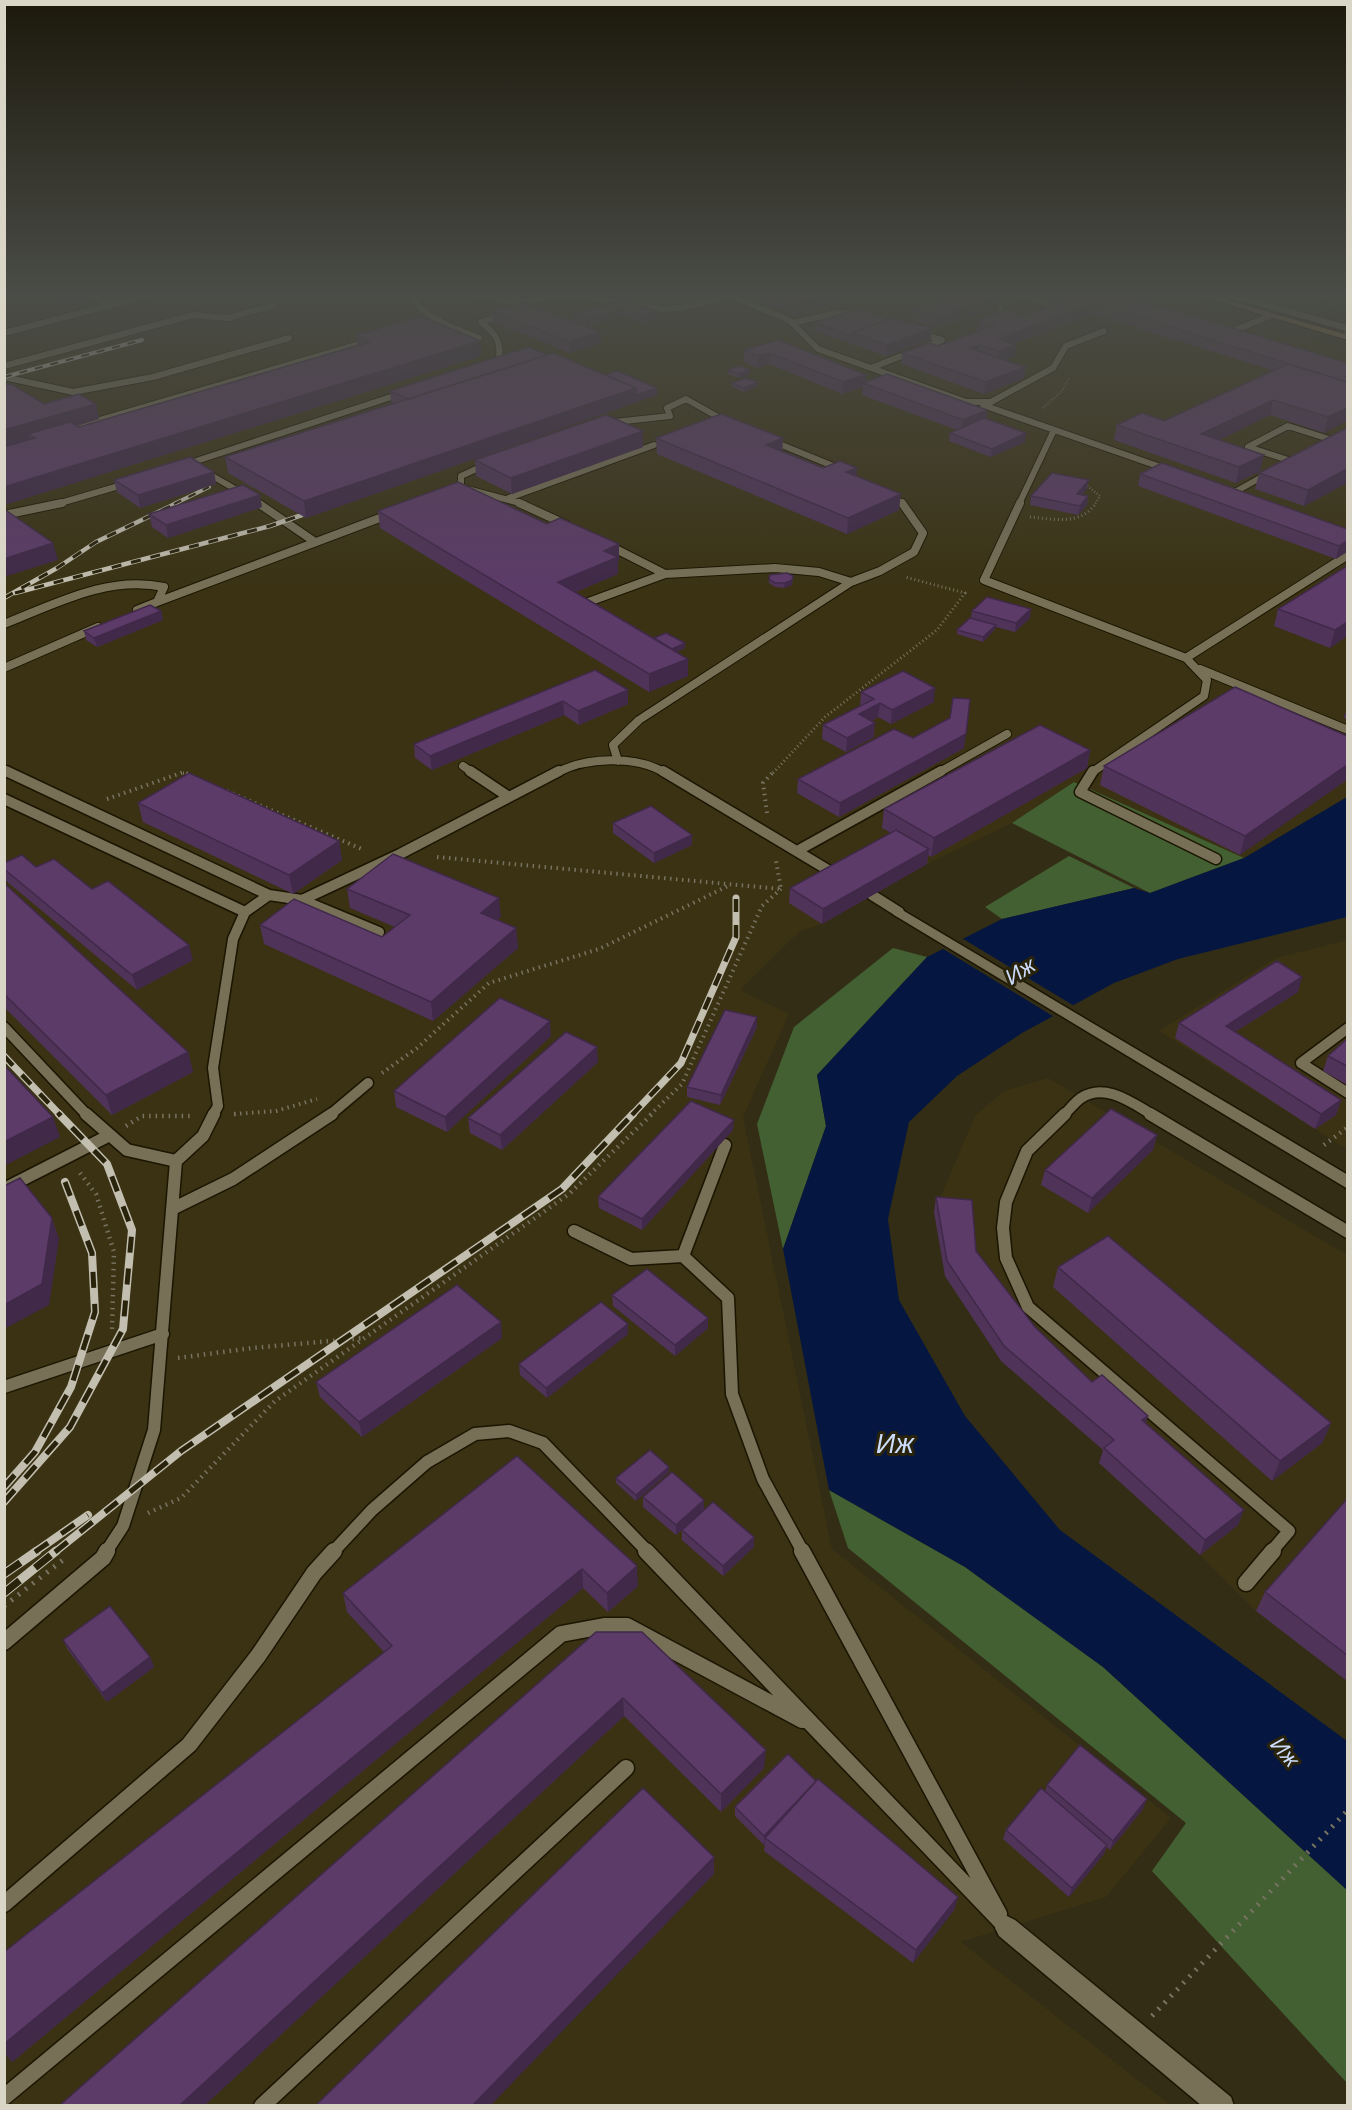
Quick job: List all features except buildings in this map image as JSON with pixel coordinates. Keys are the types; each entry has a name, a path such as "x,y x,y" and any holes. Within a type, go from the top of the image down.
{"street":[{"path":"899,912 1347,1183"},
{"path":"1007,1928 1136,2032 1222,2106"}],"lane":[{"path":"62,431 197,391"},
{"path":"180,467 405,391"},
{"path":"937,391 966,402 980,404 1177,473"},
{"path":"980,404 991,402 1010,391"},
{"path":"598,425 621,420 670,416 667,408 686,399 737,427"},
{"path":"1291,461 1248,447 1288,426 1332,440"},
{"path":"1054,430 984,580 1186,657 1207,680 1204,696 1090,773 1080,792 1216,859"},
{"path":"1322,445 1340,435"},
{"path":"767,440 850,473"},
{"path":"506,499 654,445"},
{"path":"1282,466 1302,456"},
{"path":"461,487 461,476 491,463"},
{"path":"190,464 243,492 315,542"},
{"path":"1233,493 1272,472"},
{"path":"4,515 58,504 137,481"},
{"path":"450,492 461,487 524,504 574,529"},
{"path":"1222,489 1243,496"},
{"path":"618,761 613,745 639,720 851,582 880,571 914,552 923,533 901,501 880,490"},
{"path":"125,616 405,508"},
{"path":"604,544 664,574"},
{"path":"1186,657 1347,555"},
{"path":"583,604 664,574 775,568 819,572 851,582"},
{"path":"4,624 112,584 149,581 164,587 157,602"},
{"path":"4,668 103,625"},
{"path":"1194,667 1347,730"},
{"path":"797,851 1007,734"},
{"path":"302,900 400,854 569,766 588,762 636,761 656,767 839,876"},
{"path":"463,766 509,797"},
{"path":"4,770 269,895 302,900 379,932"},
{"path":"4,799 245,912"},
{"path":"4,1642 103,1558 123,1526 138,1485 154,1430 176,1161 202,1136 218,1106 213,1068 232,939 245,912 269,895"},
{"path":"872,896 899,912"},
{"path":"4,1028 93,1121 127,1150 176,1161"},
{"path":"1347,1028 1301,1063 1347,1093"},
{"path":"172,1209 233,1179 321,1123 368,1083"},
{"path":"1246,1583 1289,1531 1028,1307 1006,1257 1003,1228 1006,1202 1027,1151 1081,1098 1094,1092 1119,1095 1347,1232"},
{"path":"4,1189 110,1135"},
{"path":"683,1256 725,1145"},
{"path":"574,1231 631,1259 683,1256 728,1298 732,1394 763,1479 1007,1928"},
{"path":"4,1387 163,1334"},
{"path":"4,1904 189,1745 258,1656 314,1573 372,1510 427,1462 475,1434 509,1431 543,1443 1007,1928"},
{"path":"4,2097 561,1634 604,1626 627,1626 813,1726"},
{"path":"262,2106 626,1768"}],"path":[{"path":"1029,421 1061,391"},
{"path":"1015,515 1076,520 1089,514 1100,496 1082,482"},
{"path":"763,783 825,717 937,630 964,593 880,571"},
{"path":"368,1083 417,1048 489,983 599,949 733,884"},
{"path":"123,1526 181,1498 275,1401 577,1186 682,1084 762,906 781,889"},
{"path":"110,1135 142,1116 213,1116 276,1111 322,1097"},
{"path":"1320,1149 1347,1127"},
{"path":"4,1606 67,1557"},
{"path":"1136,2032 1347,1810"}],"shaded area":[{"path":"4,391 1347,391 1347,797 1244,858 1074,782 1012,823 927,864 822,924 799,932 740,990 789,1014 743,1117 832,1549 1171,1818 1106,1897 961,1942 1170,2105 5,2105"},
{"path":"1347,940 1347,1149 1159,1031 1276,958"},
{"path":"1048,1078 1347,1255 1347,1681 1256,1611 1200,1555 1099,1463 1109,1455 1001,1361 945,1276 934,1212 975,1116 1004,1091"}],"green space":[{"path":"1074,782 1244,858 1150,893 1012,823"},
{"path":"1069,856 1134,888 1002,919 985,907"},
{"path":"893,948 927,957 817,1075 826,1126 783,1249 757,1124 794,1027"},
{"path":"829,1490 965,1567 1103,1667 1347,1890 1347,2083 1152,1871 1186,1823 848,1548"}],"water":[{"name":"Иж","path":"1347,797 1347,917 1178,959 1114,983 1022,1033 957,1076 909,1122 888,1219 899,1300 965,1416 1060,1530 1347,1741 1347,1890 1103,1667 965,1567 829,1490 783,1249 826,1126 817,1075 927,957 1002,919 1134,888 1150,893 1244,858"}],"pier":[{"path":"960,937 1076,1007 1056,1018 940,947"}],"railway":[{"path":"174,504 209,487"},
{"path":"4,598 57,568 96,542 177,503"},
{"path":"15,593 270,526 302,515"},
{"path":"632,1115 681,1063 736,937 736,898"},
{"path":"4,1056 60,1115"},
{"path":"4,1502 70,1427 123,1329 132,1230 107,1164 59,1114"},
{"path":"55,1552 181,1451 562,1189 633,1114"},
{"path":"4,1487 35,1452 71,1387 95,1312 92,1253 65,1182"},
{"path":"35,1552 88,1515"},
{"path":"4,1574 37,1551"},
{"path":"4,1593 56,1551"}]}
